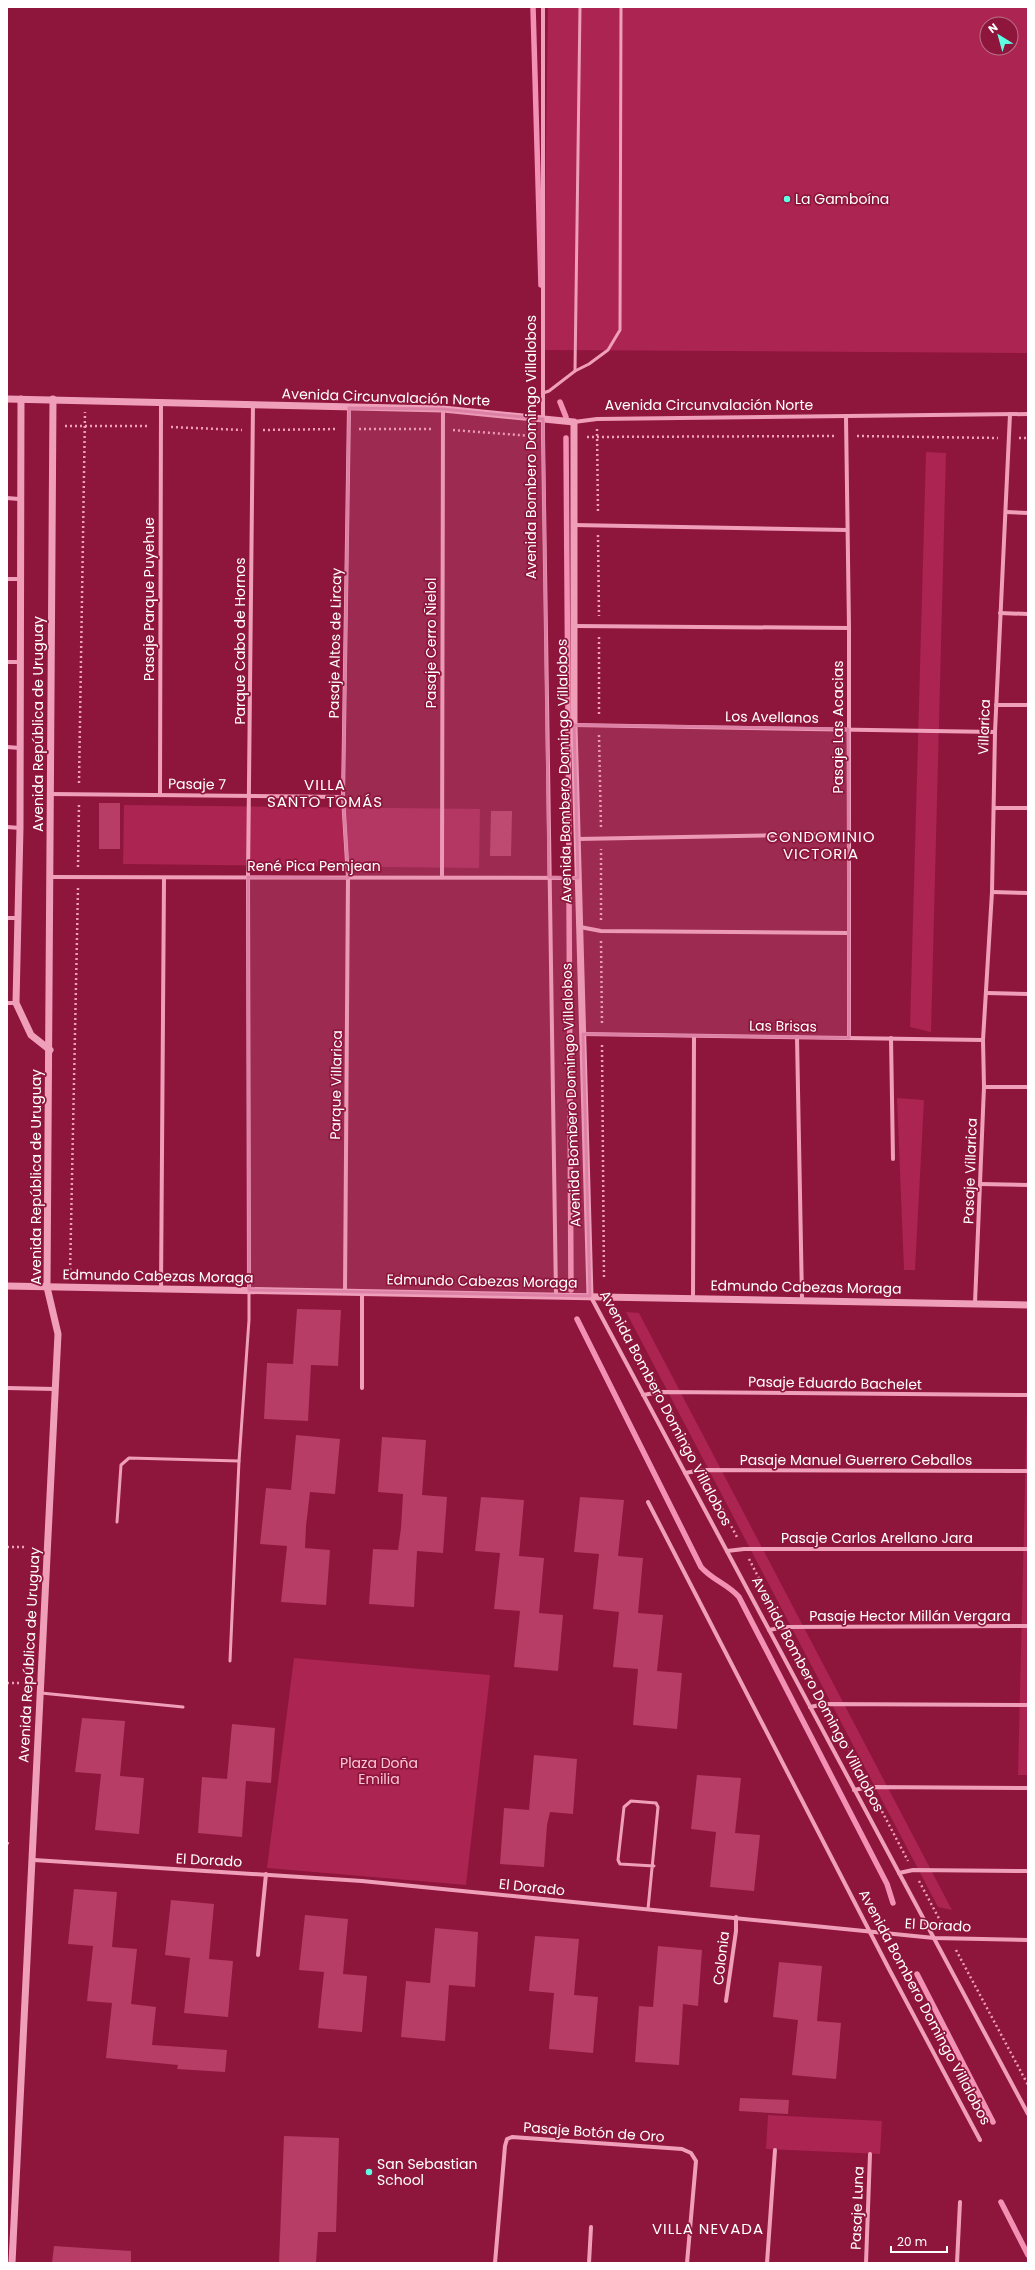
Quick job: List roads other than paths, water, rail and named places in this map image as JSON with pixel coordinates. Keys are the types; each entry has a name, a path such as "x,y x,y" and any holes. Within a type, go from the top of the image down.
{"street":[{"name":"Avenida Bombero Domingo Villalobos","path":"543,7 543,436 556,1295"},
{"name":"Avenida Circunvalación Norte","path":"7,399 53,399 161,404 253,404 443,410 574,422 597,419 1028,414"},
{"name":"Avenida República de Uruguay","path":"21,399 19,499 21,662 20,828 16,1003 31,1035 50,1050"},
{"name":"Avenida República de Uruguay","path":"12,2263 34,1860 40,1693 58,1334 47,1287 50,1050 53,399"},
{"name":"Pasaje Parque Puyehue","path":"160,795 161,404"},
{"name":"Parque Cabo de Hornos","path":"249,1290 248,877 253,404"},
{"name":"Pasaje Altos de Lircay","path":"348,878 343,797 349,408"},
{"name":"Pasaje Cerro Ñielol","path":"442,877 443,410"},
{"name":"Villarica","path":"983,1040 992,892 996,705 1010,414"},
{"name":"Pasaje Las Acacias","path":"846,417 849,628 849,1038"},
{"name":"Avenida Bombero Domingo Villalobos","path":"574,422 573,525 576,839 580,927 590,1296 1028,2114"},
{"path":"7,498 19,499"},
{"path":"1006,512 1028,513"},
{"path":"573,525 598,524 847,530"},
{"path":"7,579 20,579"},
{"path":"1000,613 1028,614"},
{"path":"574,626 849,628"},
{"path":"7,662 21,662"},
{"path":"996,705 1028,705"},
{"name":"Los Avellanos","path":"574,724 995,732"},
{"path":"7,747 20,748"},
{"name":"Pasaje 7","path":"50,794 343,797"},
{"path":"994,808 1028,808"},
{"path":"7,827 20,828"},
{"path":"576,839 849,834"},
{"name":"René Pica Pemjean","path":"51,877 578,878"},
{"path":"161,1290 164,878"},
{"name":"Parque Villarica","path":"345,1292 348,878"},
{"path":"992,892 1028,893"},
{"path":"7,918 18,918"},
{"path":"580,927 601,931 849,933"},
{"path":"987,993 1028,994"},
{"path":"7,1003 16,1003"},
{"name":"Las Brisas","path":"583,1034 983,1040"},
{"path":"693,1298 694,1036"},
{"path":"797,1037 802,1299"},
{"path":"891,1038 893,1159"},
{"name":"Pasaje Villarica","path":"975,1303 984,1087 983,1040"},
{"path":"984,1087 1028,1087"},
{"path":"980,1184 1028,1185"},
{"name":"Edmundo Cabezas Moraga","path":"7,1286 161,1290 249,1290 802,1299 1028,1305"},
{"path":"362,1292 362,1388"},
{"path":"7,1388 55,1389"},
{"name":"Pasaje Eduardo Bachelet","path":"643,1394 661,1392 1028,1395"},
{"name":"Pasaje Manuel Guerrero Ceballos","path":"685,1473 702,1470 1028,1472"},
{"name":"Avenida Bombero Domingo Villalobos","path":"648,1502 870,1932 980,2140"},
{"name":"Pasaje Carlos Arellano Jara","path":"727,1551 744,1549 1028,1549"},
{"name":"Pasaje Hector Millán Vergara","path":"769,1630 785,1627 1028,1626"},
{"path":"810,1707 825,1704 1028,1705"},
{"path":"854,1790 869,1787 1028,1788"},
{"name":"El Dorado","path":"34,1860 362,1881 736,1917 934,1938 949,1937 1028,1940"},
{"path":"899,1873 913,1870 1028,1871"},
{"path":"258,1955 266,1874"},
{"name":"Colonia","path":"726,2001 736,1931 736,1917"},
{"name":"Pasaje Botón de Oro","path":"495,2263 505,2146 507,2139 512,2137 682,2149 691,2153 696,2161 687,2263"},
{"path":"767,2263 775,2150"},
{"name":"Pasaje Luna","path":"866,2263 870,2154"},
{"path":"957,2263 960,2202"},
{"path":"589,2263 591,2227"}],"lane":[{"path":"575,370 580,7"},
{"path":"543,393 549,391 575,370 589,364 608,350 620,330 621,7"},
{"path":"230,1662 239,1461 250,1320 249,1290"},
{"path":"117,1522 121,1465 129,1458 239,1461"},
{"path":"40,1693 183,1707"},
{"path":"648,1909 654,1866 658,1807 656,1803 631,1801 624,1807 618,1860 620,1864 654,1866"}],"waterway":[{"path":"533,7 541,285"},
{"path":"560,402 566,417"},
{"path":"566,438 569,862"},
{"path":"569,893 571,1290"},
{"path":"577,1319 701,1567 739,1597 887,1884 893,1903"},
{"path":"917,1974 993,2122"},
{"path":"1001,2202 1028,2255"}],"place":[{"name":"La Gamboína","path":"787,199"},
{"name":"San Sebastian School","path":"369,2172"}],"district":[{"name":"VILLA SANTO TOMÁS","path":"325,794"},
{"name":"CONDOMINIO VICTORIA","path":"821,846"},
{"name":"VILLA NEVADA","path":"708,2229"}],"park label":[{"name":"Plaza Doña Emilia","path":"379,1772"}]}
